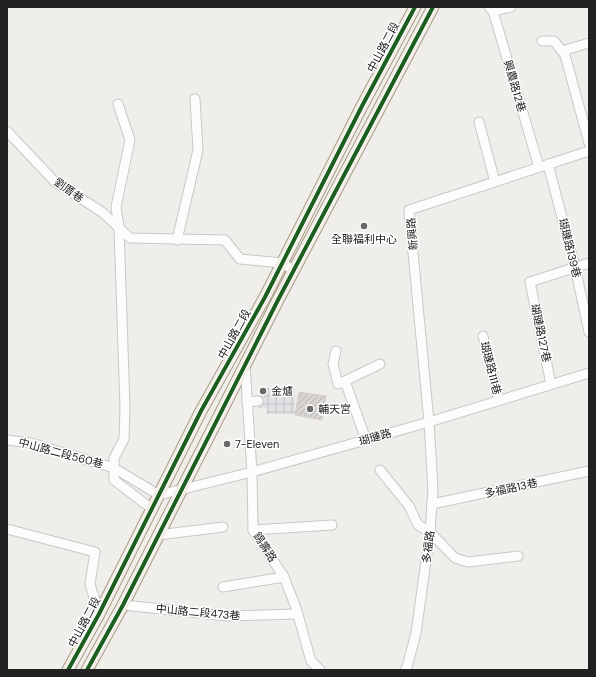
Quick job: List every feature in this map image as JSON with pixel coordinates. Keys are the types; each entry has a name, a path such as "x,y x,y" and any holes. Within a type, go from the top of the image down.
{"main road":[{"name":"中山路二段","path":"68,670 99,614 202,411 282,263 362,106 415,7"},
{"name":"中山路二段","path":"87,670 123,605 293,270 433,7"}],"street":[{"path":"491,9 511,7"},
{"name":"興農路12巷","path":"491,9 539,167"},
{"path":"542,41 554,41 565,56 589,143"},
{"path":"562,51 589,43"},
{"path":"177,240 198,150 195,99"},
{"path":"118,104 130,140 116,207 119,227"},
{"path":"478,122 495,182"},
{"name":"劉厝巷","path":"8,134 55,182 102,212 130,238 225,240 240,259 282,263"},
{"name":"新興路","path":"429,422 410,210 589,151"},
{"name":"瑚璉路139巷","path":"548,164 575,267 589,332"},
{"name":"中山路二段560巷","path":"119,227 125,408 124,439 114,458 114,480 152,509"},
{"path":"282,263 293,270"},
{"path":"575,267 589,263"},
{"name":"瑚璉路127巷","path":"551,384 530,282 575,267"},
{"name":"瑚璉路111巷","path":"483,336 499,400"},
{"path":"336,351 333,364 338,384 380,364"},
{"name":"錫壽路","path":"245,366 252,472 252,530 284,577 311,661 320,670"},
{"name":"瑚璉路","path":"159,495 252,472 366,440 589,373"},
{"path":"345,381 366,440"},
{"path":"247,402 258,401"},
{"name":"多福路","path":"404,670 407,667 416,633 430,532 433,489 429,422"},
{"name":"中山路二段560巷","path":"7,440 31,443 114,468 159,495"},
{"path":"380,470 409,506 418,525 430,532 455,558 468,562 518,556"},
{"name":"多福路13巷","path":"432,504 589,471"},
{"path":"252,530 332,525"},
{"path":"158,535 223,527"},
{"path":"7,528 95,552 90,584 99,614"},
{"path":"223,587 284,577"},
{"name":"中山路二段473巷","path":"123,605 228,616 297,614"}],"shaded area":[{"path":"267,388 295,388 295,414 267,414 267,408 258,408 258,396 267,395"}],"building":[{"name":"輔天宮","path":"299,392 326,396 322,420 295,415"}],"cycle path":[{"path":"68,670 99,614 201,411 265,297 362,106 415,7"},
{"path":"87,670 123,605 278,300 433,7"}],"place":[{"name":"全聯福利中心","path":"364,226"},
{"name":"金爐","path":"263,391"},
{"name":"輔天宮","path":"310,409"},
{"name":"7-Eleven","path":"227,444"}]}
